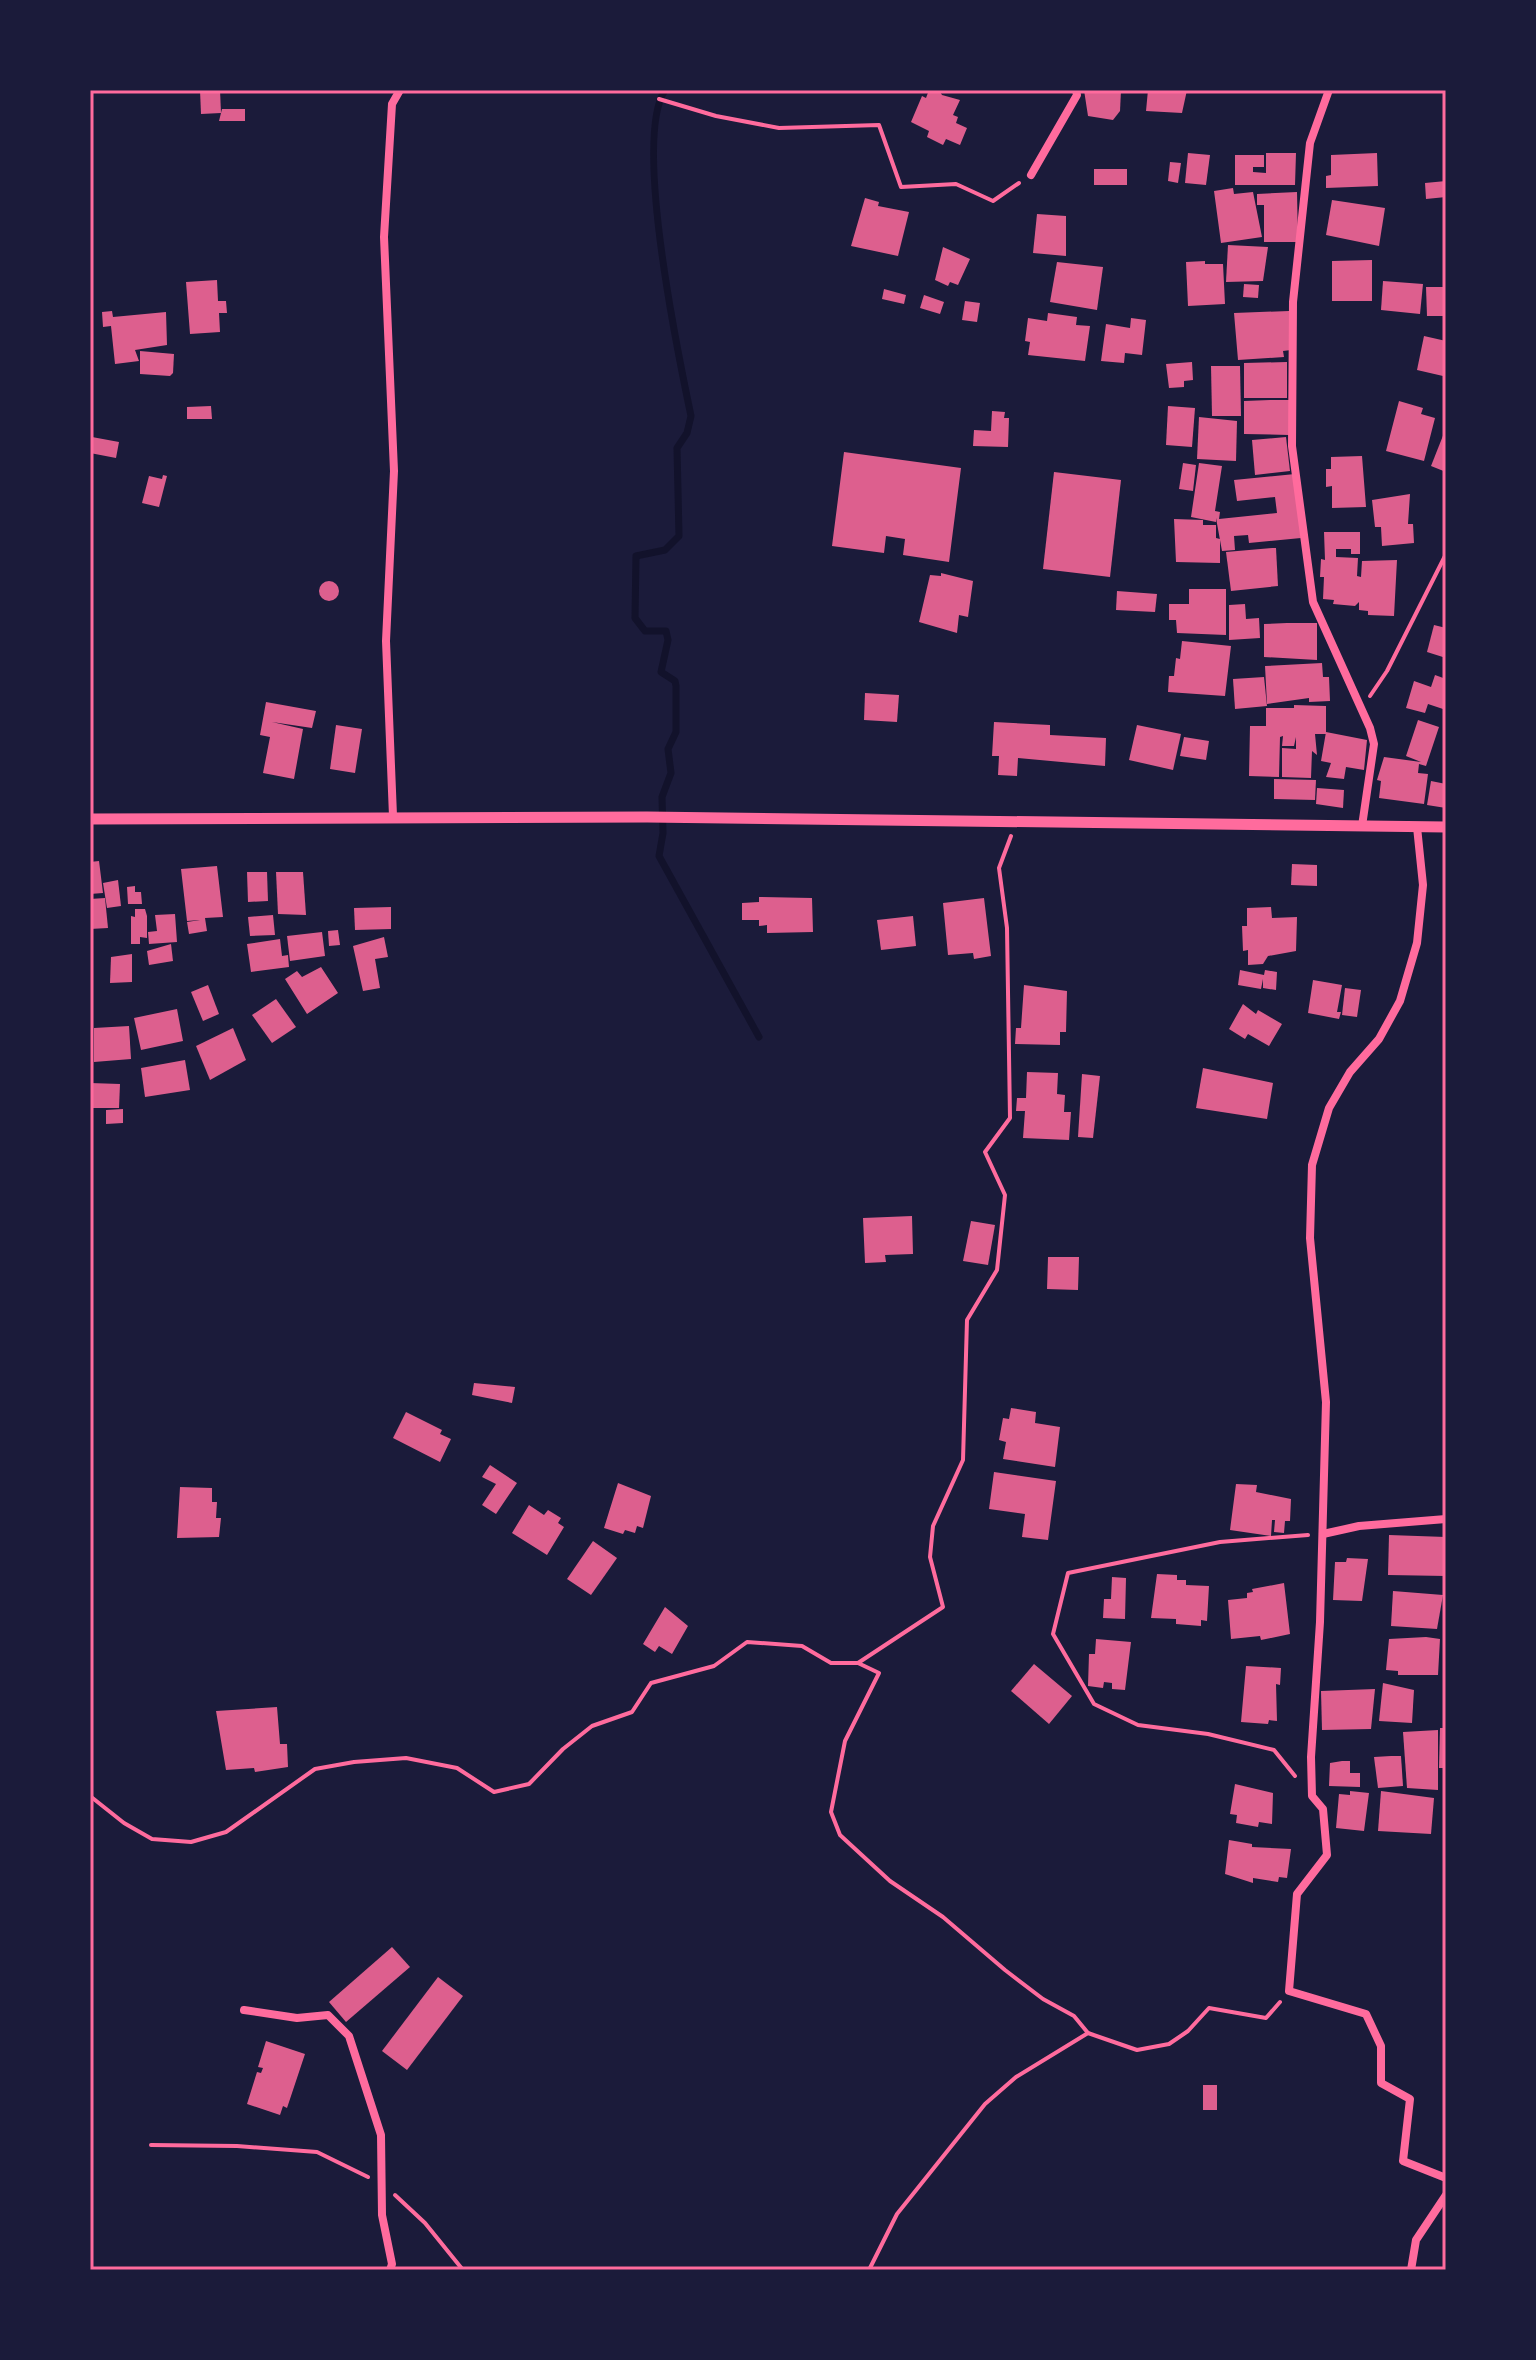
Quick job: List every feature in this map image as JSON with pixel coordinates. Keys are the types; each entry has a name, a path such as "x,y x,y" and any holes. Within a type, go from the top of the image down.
{"street":[{"path":"393,816 386,641 394,471 384,237 392,104 400,90"},
{"path":"1031,175 1077,95 1076,90"},
{"path":"1329,90 1310,143 1293,302 1292,446 1313,602 1374,744 1362,826"},
{"path":"90,819 647,817 1446,827"},
{"path":"1417,827 1423,885 1417,943 1400,1001 1379,1039 1350,1072 1329,1108 1312,1165 1310,1238 1326,1402 1312,1796 1323,1809 1327,1855 1297,1894 1289,1991 1366,2014 1381,2046 1381,2083 1410,2099 1403,2161 1446,2178"},
{"path":"1323,1534 1359,1526 1446,1519"},
{"path":"244,2010 297,2018 328,2015 349,2036 381,2135 382,2215 392,2264 390,2270"},
{"path":"1411,2270 1416,2240 1446,2195"}],"path":[{"path":"659,99 716,116 779,128 879,125 901,187 956,184 993,201 1031,175"},
{"path":"1361,710 1387,671 1446,554"},
{"path":"858,1663 943,1607 930,1557 933,1526 963,1460 967,1320 997,1270 1005,1195 985,1152 1010,1118 1007,928 999,868 1016,822"},
{"path":"1312,1796 1274,1750 1208,1734 1138,1725 1094,1704 1053,1634 1068,1573 1220,1542 1323,1534"},
{"path":"90,1796 124,1823 152,1839 191,1842 226,1832 315,1769 354,1762 406,1758 457,1768 494,1792 529,1784 563,1749 592,1726 632,1712 651,1683 714,1666 747,1642 802,1646 831,1663 858,1663 879,1673 845,1741 831,1812 840,1835 890,1881 943,1917 1043,1999 1074,2016 1088,2033 1137,2050 1169,2044 1188,2031 1209,2008 1266,2018 1289,1991"},
{"path":"869,2270 897,2214 985,2104 1016,2077 1088,2033"},
{"path":"151,2145 237,2146 317,2152 382,2184 425,2223 463,2270"}],"building":[{"path":"200,90 220,90 221,113 201,114"},
{"path":"929,90 939,90 942,95 960,100 953,115 958,117 956,123 967,128 960,145 946,139 943,145 927,137 929,131 911,122 922,96 926,98"},
{"path":"1084,90 1121,90 1120,111 1113,120 1088,116"},
{"path":"1148,90 1187,90 1182,113 1146,111"},
{"path":"222,109 245,109 245,121 219,121"},
{"path":"1188,153 1210,155 1206,185 1185,183"},
{"path":"1266,153 1296,153 1295,185 1235,185 1235,155 1264,155 1264,167 1253,167 1253,172 1266,173"},
{"path":"1377,153 1378,186 1326,188 1326,176 1331,175 1331,155"},
{"path":"1170,162 1181,163 1178,183 1168,181"},
{"path":"1094,169 1127,169 1127,185 1094,185"},
{"path":"1446,181 1446,197 1426,199 1425,183"},
{"path":"1233,188 1234,194 1253,192 1262,237 1221,243 1214,191"},
{"path":"1297,192 1298,242 1264,242 1264,205 1257,205 1257,194"},
{"path":"865,198 879,202 878,206 909,212 898,256 851,246"},
{"path":"1332,200 1385,208 1379,246 1326,235"},
{"path":"1037,214 1066,216 1066,256 1033,253"},
{"path":"1228,245 1268,247 1263,281 1226,282"},
{"path":"943,247 970,259 958,285 950,282 948,286 935,280"},
{"path":"1372,260 1372,301 1332,301 1332,261"},
{"path":"1205,261 1205,264 1223,264 1225,304 1188,306 1186,262"},
{"path":"1057,262 1103,267 1097,310 1050,302"},
{"path":"217,280 218,301 226,301 227,313 219,313 220,332 190,334 186,282"},
{"path":"1383,281 1423,284 1420,314 1381,310"},
{"path":"1244,284 1259,285 1258,298 1243,297"},
{"path":"1426,287 1446,287 1446,316 1427,316"},
{"path":"884,289 906,295 904,304 882,299"},
{"path":"924,295 944,302 940,314 920,308"},
{"path":"965,301 980,303 977,322 962,320"},
{"path":"112,311 113,317 166,312 167,345 135,350 139,361 115,364 111,326 103,327 102,312"},
{"path":"1289,311 1291,350 1283,351 1284,357 1238,360 1234,313"},
{"path":"1048,313 1077,317 1076,325 1090,326 1085,361 1028,355 1030,342 1025,341 1028,318 1047,321"},
{"path":"1131,318 1146,320 1142,355 1125,353 1124,363 1101,361 1106,324 1130,328"},
{"path":"1424,336 1446,341 1443,376 1417,370"},
{"path":"140,351 174,354 173,373 170,376 140,374"},
{"path":"1192,362 1193,380 1184,381 1184,387 1169,388 1166,364"},
{"path":"1287,362 1287,398 1244,398 1244,363"},
{"path":"1211,366 1240,366 1241,416 1212,416"},
{"path":"1289,400 1289,435 1244,434 1244,401"},
{"path":"1399,401 1423,408 1421,414 1435,418 1424,461 1386,451"},
{"path":"211,406 212,419 187,419 187,407"},
{"path":"1168,406 1195,408 1192,447 1166,445"},
{"path":"992,411 1005,412 1004,418 1009,418 1008,447 973,446 974,430 991,431"},
{"path":"1199,417 1237,421 1236,461 1197,459"},
{"path":"1446,428 1446,472 1431,466"},
{"path":"92,437 119,442 116,458 90,453"},
{"path":"1286,437 1290,471 1255,475 1252,440"},
{"path":"844,452 961,468 949,562 903,555 905,539 886,536 884,553 832,546"},
{"path":"1362,456 1366,507 1332,508 1332,486 1326,487 1326,469 1331,469 1331,457"},
{"path":"1183,463 1196,465 1193,491 1179,489"},
{"path":"1199,463 1222,466 1215,511 1220,512 1219,519 1277,513 1275,497 1237,501 1234,480 1295,474 1301,538 1249,543 1248,535 1234,536 1235,550 1222,551 1216,518 1216,522 1191,517"},
{"path":"1054,472 1121,480 1110,577 1043,569"},
{"path":"163,475 167,476 159,507 142,503 149,476 162,479"},
{"path":"1410,494 1408,524 1413,524 1414,543 1382,546 1381,527 1375,527 1372,500"},
{"path":"1174,519 1203,520 1203,525 1216,525 1216,538 1220,539 1220,563 1176,562"},
{"path":"1324,532 1360,532 1360,554 1351,554 1351,549 1336,549 1336,557 1358,558 1357,576 1361,577 1362,561 1397,560 1394,616 1368,615 1368,611 1359,610 1359,602 1355,606 1333,604 1334,600 1323,599 1324,577 1320,577 1321,559 1325,560"},
{"path":"1276,548 1278,586 1231,591 1226,552"},
{"path":"941,573 973,581 968,617 959,615 957,633 919,622 930,575 941,576"},
{"path":"329,581 336,584 339,591 336,598 329,601 322,598 319,591 322,584"},
{"path":"1189,589 1226,589 1226,635 1177,633 1176,620 1169,620 1169,604 1189,604"},
{"path":"1117,591 1157,594 1155,612 1116,610"},
{"path":"1245,604 1246,619 1259,618 1260,638 1229,640 1229,605"},
{"path":"1317,623 1317,660 1264,657 1264,624"},
{"path":"1434,625 1446,628 1446,658 1427,652"},
{"path":"1182,641 1231,646 1225,696 1168,692 1169,676 1174,676"},
{"path":"1322,663 1323,677 1329,677 1330,701 1309,702 1309,698 1267,704 1265,666"},
{"path":"1435,675 1446,679 1446,710 1428,704 1425,713 1406,708 1414,681 1431,687"},
{"path":"1264,677 1267,706 1235,709 1233,679"},
{"path":"865,693 899,695 897,722 864,720"},
{"path":"266,702 316,711 312,728 272,722 303,729 294,779 263,773 270,737 260,735"},
{"path":"1294,705 1326,706 1326,734 1315,734 1317,755 1312,751 1311,778 1282,777 1282,748 1296,749 1296,737 1294,746 1282,746 1283,736 1280,737 1279,777 1249,776 1250,726 1266,726 1266,708 1294,708"},
{"path":"1418,720 1439,727 1426,766 1419,764 1418,773 1428,774 1424,804 1379,798 1381,781 1377,780 1384,757 1421,762 1406,756"},
{"path":"994,722 1050,725 1050,735 1106,738 1105,766 1018,758 1017,776 998,775 999,756 992,756"},
{"path":"336,725 362,729 355,773 330,769"},
{"path":"1137,725 1181,734 1173,770 1129,760"},
{"path":"1326,732 1367,740 1364,770 1346,767 1344,779 1326,777 1331,763 1321,761"},
{"path":"1184,737 1209,741 1206,760 1180,756"},
{"path":"1274,779 1316,780 1315,800 1274,799"},
{"path":"1431,781 1446,784 1446,808 1427,805"},
{"path":"1317,788 1344,790 1343,808 1316,804"},
{"path":"99,861 103,893 90,894 90,862"},
{"path":"1292,864 1317,865 1317,886 1291,885"},
{"path":"217,866 223,917 205,918 207,931 189,934 187,922 200,920 187,921 181,869"},
{"path":"247,872 267,872 268,901 248,902"},
{"path":"276,872 303,872 306,915 278,914"},
{"path":"118,880 121,906 107,908 103,883"},
{"path":"135,886 135,892 141,892 142,904 128,904 127,887"},
{"path":"759,897 812,898 813,932 767,933 767,925 759,926 759,920 742,920 742,903 759,902"},
{"path":"105,898 108,928 90,929 90,899"},
{"path":"984,898 991,956 974,959 973,953 948,955 943,903"},
{"path":"391,907 391,929 355,930 354,908"},
{"path":"1271,907 1272,918 1297,917 1296,951 1268,956 1263,964 1248,965 1248,950 1243,951 1242,926 1247,926 1247,908"},
{"path":"135,909 145,909 147,916 147,938 140,937 140,944 131,944 131,916 135,917"},
{"path":"175,914 177,942 149,944 148,932 157,931 155,915"},
{"path":"273,915 275,935 250,936 248,917"},
{"path":"913,916 916,946 881,950 877,920"},
{"path":"338,930 340,945 329,946 328,931"},
{"path":"322,932 325,956 290,961 287,936"},
{"path":"384,937 388,957 375,959 380,988 363,991 353,946"},
{"path":"280,939 282,956 288,955 289,967 251,972 247,944"},
{"path":"171,944 173,961 149,965 147,951"},
{"path":"132,954 132,982 110,983 111,957"},
{"path":"321,967 338,993 307,1014 285,979 297,971 302,977"},
{"path":"1240,970 1264,975 1265,970 1277,972 1276,990 1263,988 1263,979 1261,989 1238,985"},
{"path":"1313,980 1342,985 1337,1012 1341,1012 1339,1019 1308,1013"},
{"path":"208,985 219,1014 203,1021 191,992"},
{"path":"1024,985 1067,991 1066,1032 1060,1032 1060,1045 1015,1044 1016,1028 1021,1028"},
{"path":"1345,988 1361,990 1357,1017 1342,1015"},
{"path":"276,999 296,1027 272,1043 252,1015"},
{"path":"1243,1004 1256,1014 1258,1010 1282,1024 1269,1046 1248,1034 1245,1039 1229,1029"},
{"path":"177,1009 183,1041 141,1050 134,1018"},
{"path":"129,1026 131,1059 94,1062 94,1028"},
{"path":"233,1028 246,1060 210,1080 196,1046"},
{"path":"185,1060 190,1090 145,1097 141,1068"},
{"path":"1203,1068 1273,1083 1267,1119 1196,1108"},
{"path":"1027,1072 1058,1073 1057,1094 1065,1095 1064,1112 1071,1112 1069,1140 1023,1138 1025,1111 1016,1111 1017,1098 1026,1098"},
{"path":"1082,1074 1100,1076 1093,1138 1078,1137"},
{"path":"90,1083 120,1084 119,1108 90,1108"},
{"path":"123,1109 123,1123 106,1124 106,1110"},
{"path":"912,1216 913,1254 885,1255 886,1262 865,1263 863,1218"},
{"path":"971,1221 995,1225 988,1265 963,1261"},
{"path":"1048,1257 1079,1257 1078,1290 1047,1289"},
{"path":"474,1383 515,1387 512,1403 472,1395"},
{"path":"1011,1408 1036,1412 1035,1423 1060,1427 1055,1467 1003,1459 1006,1442 999,1440 1003,1418 1009,1419"},
{"path":"406,1412 442,1430 440,1434 451,1439 440,1462 393,1438"},
{"path":"490,1465 517,1483 496,1514 482,1505 496,1484 482,1477"},
{"path":"994,1472 1056,1481 1048,1540 1022,1537 1025,1514 989,1509"},
{"path":"618,1483 651,1496 643,1528 637,1526 635,1533 625,1530 623,1534 604,1528"},
{"path":"1236,1484 1257,1485 1256,1492 1291,1499 1290,1521 1285,1521 1284,1533 1274,1532 1275,1520 1272,1520 1271,1536 1230,1530"},
{"path":"180,1487 212,1488 212,1502 217,1502 216,1518 221,1518 219,1537 177,1538"},
{"path":"529,1505 544,1515 548,1510 561,1518 558,1523 564,1527 547,1555 512,1533"},
{"path":"1389,1535 1446,1537 1446,1576 1388,1575"},
{"path":"593,1541 617,1558 591,1595 567,1579"},
{"path":"1347,1558 1368,1559 1362,1601 1333,1600 1335,1562 1346,1562"},
{"path":"1157,1574 1177,1575 1177,1580 1186,1580 1186,1585 1209,1586 1207,1621 1201,1620 1201,1626 1176,1624 1176,1619 1151,1618"},
{"path":"1112,1577 1126,1578 1125,1619 1103,1618 1104,1599 1111,1599"},
{"path":"1284,1583 1290,1634 1261,1640 1260,1636 1231,1639 1228,1600 1247,1598 1247,1593 1253,1592 1252,1589"},
{"path":"1393,1591 1443,1595 1437,1629 1391,1626"},
{"path":"665,1607 688,1626 672,1654 659,1646 655,1652 643,1644"},
{"path":"1096,1639 1131,1642 1125,1690 1112,1689 1112,1683 1104,1682 1103,1688 1088,1686 1089,1654 1095,1654"},
{"path":"1389,1639 1440,1639 1438,1675 1398,1675 1398,1671 1386,1670"},
{"path":"1034,1664 1072,1696 1049,1724 1011,1691"},
{"path":"1246,1666 1281,1668 1280,1685 1276,1684 1277,1721 1269,1720 1268,1724 1241,1722"},
{"path":"1383,1683 1414,1690 1412,1723 1379,1721"},
{"path":"1375,1689 1371,1729 1322,1730 1321,1691"},
{"path":"277,1707 280,1744 287,1744 288,1767 255,1772 254,1768 226,1770 216,1711"},
{"path":"1440,1728 1446,1728 1446,1768 1439,1768"},
{"path":"1438,1730 1438,1790 1407,1788 1403,1732"},
{"path":"1401,1756 1403,1786 1378,1788 1374,1757"},
{"path":"1350,1761 1350,1773 1360,1773 1360,1787 1329,1786 1330,1763"},
{"path":"1235,1784 1273,1793 1272,1824 1259,1822 1258,1827 1236,1823 1237,1815 1230,1814"},
{"path":"1350,1791 1369,1793 1364,1831 1336,1828 1339,1794 1350,1795"},
{"path":"1381,1791 1434,1798 1431,1834 1378,1831"},
{"path":"1229,1840 1252,1844 1252,1847 1291,1849 1287,1878 1279,1877 1278,1882 1253,1878 1253,1883 1225,1874"},
{"path":"392,1947 410,1967 346,2022 329,2002"},
{"path":"438,1977 463,1996 407,2070 382,2051"},
{"path":"266,2041 305,2054 287,2108 283,2106 280,2115 247,2104 257,2072 261,2073 263,2068 258,2067"},
{"path":"1203,2085 1217,2085 1217,2110 1203,2110"}],"waterway":[{"path":"665,90 656,116 656,198 669,299 691,416 687,433 677,448 679,536 665,550 636,556 635,618 645,631 666,631 668,640 661,672 675,681 676,686 676,732 668,749 671,773 662,797 663,833 659,856 759,1037"}]}
